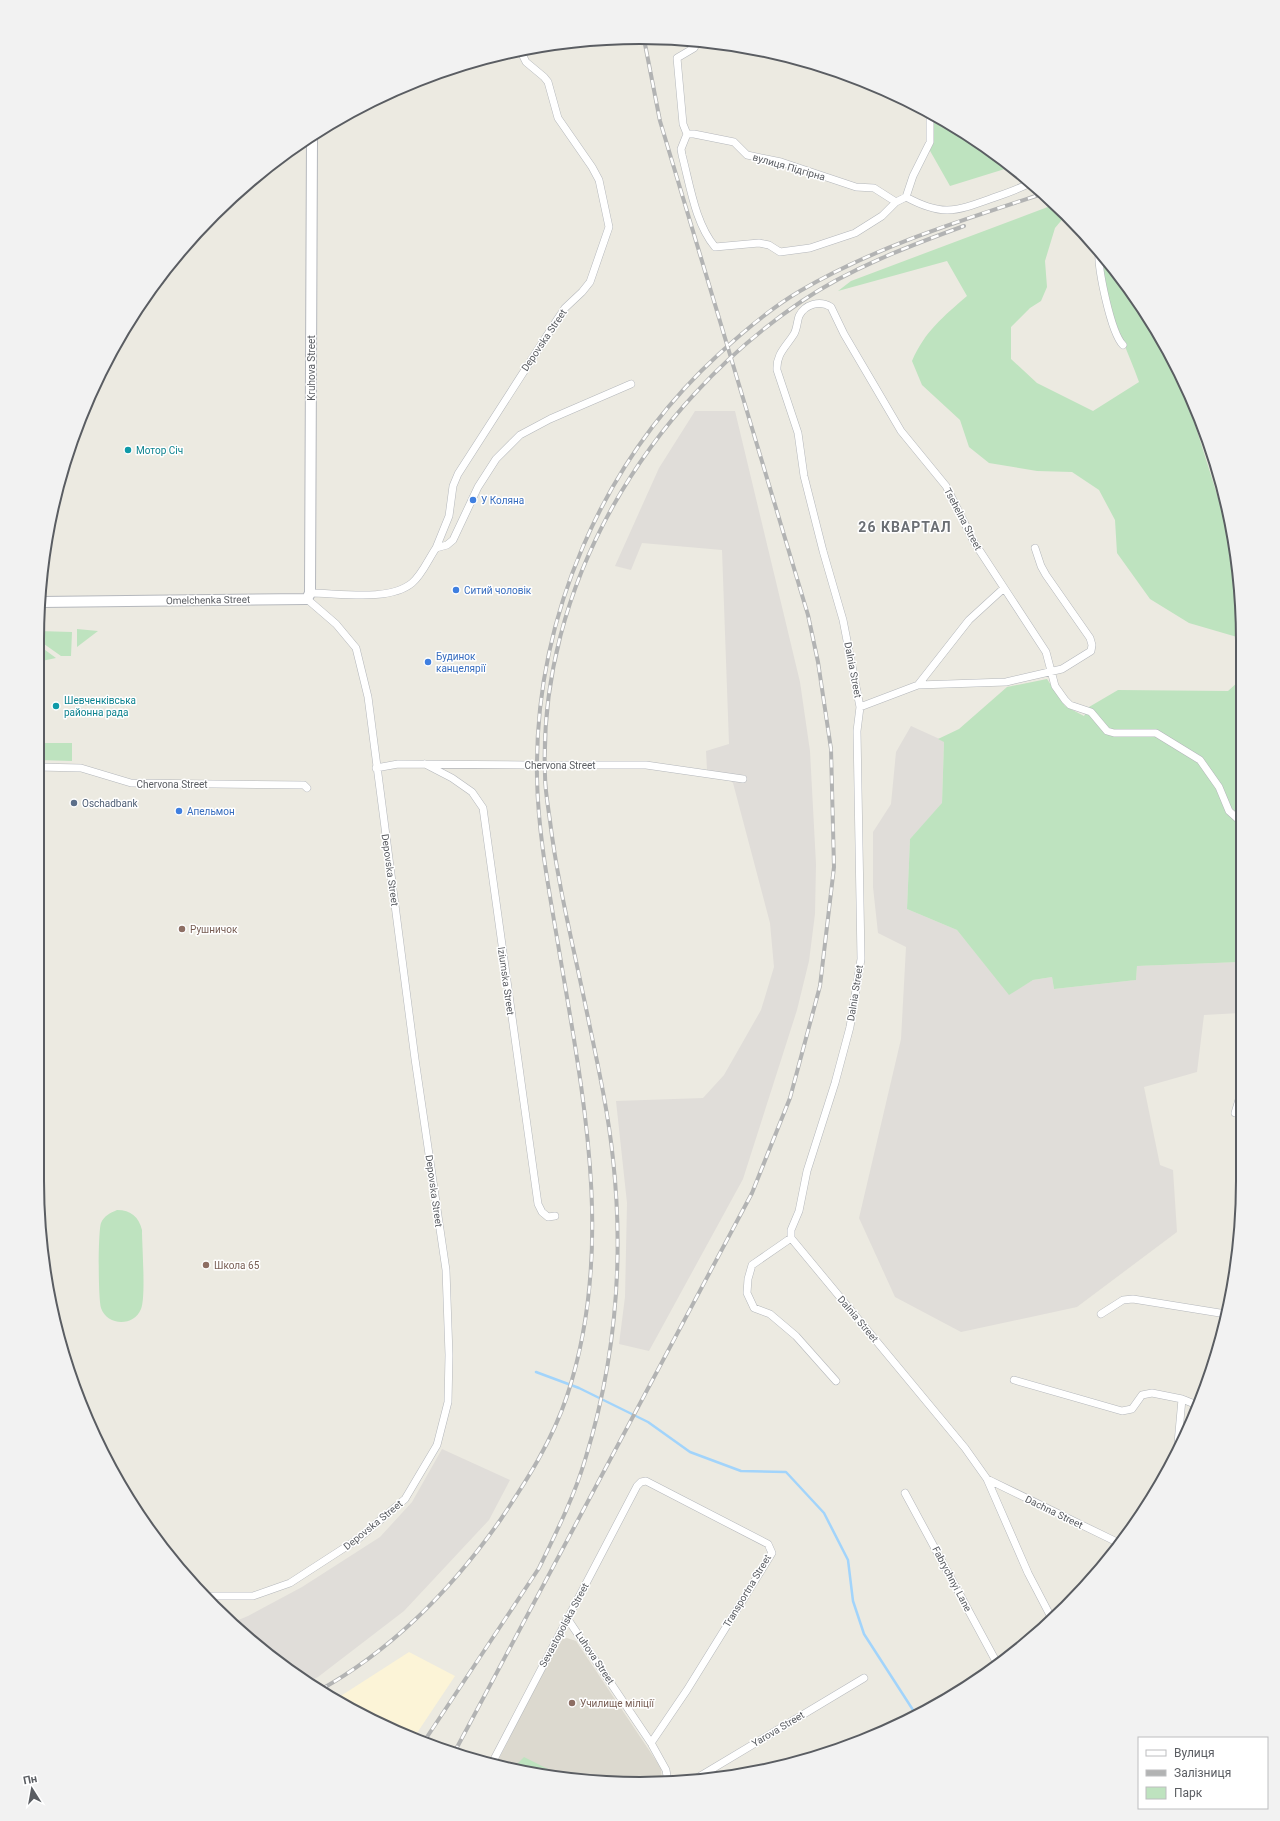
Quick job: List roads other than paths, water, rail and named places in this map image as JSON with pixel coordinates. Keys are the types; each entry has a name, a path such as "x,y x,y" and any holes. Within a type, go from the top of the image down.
{"street":[{"path":"695,47 677,58 684,124 687,134 681,149 698,213 708,238 715,247 759,243 780,252 810,248 855,233 882,216 896,202 906,197 913,176 930,142 930,120"},
{"name":"Depovska Street","path":"308,596 383,594 400,590 413,583 436,548 449,516 453,486 458,474 565,308 590,282 609,227 599,180 592,167 558,118 548,82 526,62 523,55"},
{"name":"вулиця Підгірна","path":"687,134 734,142 747,155 781,162 856,187 874,188 896,202"},
{"name":"Kruhova Street","path":"308,596 312,142"},
{"path":"906,197 923,207 944,211 959,210 1025,185"},
{"path":"1098,259 1102,286 1116,330 1123,345"},
{"name":"Dalnia Street","path":"819,303 813,303 800,314 795,333 778,355 776,370 798,433 804,476 823,551 843,620 860,707 856,731 861,960 850,1027 835,1083 807,1171 799,1211 791,1230 791,1238 965,1448 987,1479 1028,1573 1049,1613"},
{"name":"Tsehelna Street","path":"819,303 831,307 844,334 901,432 946,486 974,542 1046,652 1055,686 1065,700 1070,705 1091,712 1107,731 1114,733 1156,733 1200,760 1219,787 1229,811 1236,817"},
{"path":"436,548 448,545 453,540 478,487 496,460 520,435 550,419 631,384"},
{"path":"860,707 918,685 1006,682 1051,672 1070,665 1091,651 1092,645 1090,638 1046,575 1035,548"},
{"path":"918,685 969,620 1004,588"},
{"name":"Depovska Street","path":"213,1596 253,1596 290,1582 358,1539 405,1499 437,1446 448,1402 449,1355 446,1270 415,1059 376,768 368,697 356,648 336,624 308,596"},
{"name":"Omelchenka Street","path":"45,602 308,596"},
{"name":"Chervona Street","path":"376,768 398,764 646,765 743,779"},
{"name":"Iziumska Street","path":"425,764 452,778 472,792 483,808 538,1204 542,1212 548,1217 555,1216"},
{"name":"Chervona Street","path":"44,768 81,768 131,783 304,785 307,788"},
{"path":"791,1238 752,1265 746,1293 754,1308 770,1314 796,1336 836,1381"},
{"path":"1101,1314 1123,1300 1133,1299 1221,1313"},
{"path":"1014,1380 1122,1411 1132,1409 1142,1395 1152,1393 1182,1399 1193,1403"},
{"path":"1179,1437 1182,1399"},
{"name":"Dachna Street","path":"987,1479 1115,1541"},
{"name":"Transportna Street","path":"637,1486 641,1482 646,1481 768,1544 772,1553 687,1690 652,1743"},
{"name":"Sevastopolska Street","path":"494,1759 637,1486"},
{"name":"Fabrychnyi Lane","path":"905,1493 995,1660"},
{"name":"Luhova Street","path":"567,1618 652,1743 666,1770 667,1776"},
{"name":"Yarova Street","path":"705,1773 864,1678"}],"waterway":[{"path":"536,1372 579,1388 648,1422 690,1452 741,1471 786,1472 824,1513 848,1560 853,1601 864,1634 913,1711"}],"railway":[{"path":"457,1748 752,1193 790,1098 820,986 834,867 831,749 818,662 808,615 660,121 645,44"},
{"path":"325,1687 347,1674 372,1656 420,1615 463,1569 501,1519 529,1475 554,1429 567,1396 582,1340 590,1284 592,1227 590,1171 585,1114 577,1057 544,861 539,820 537,778 539,719 548,660 562,602 583,546 609,493 641,443 677,396 719,354 768,312 800,291 829,275 888,248 949,225 1037,196"},
{"path":"427,1737 539,1568 552,1542 581,1474 604,1386 610,1349 617,1273 616,1197 613,1159 602,1086 557,869 545,781 548,705 560,636 582,570 613,506 651,447 695,393 746,344 802,301 840,278 901,250 964,226"}],"place":[{"name":"Мотор Січ","path":"128,450"},
{"name":"У Коляна","path":"473,500"},
{"name":"Ситий чоловік","path":"456,590"},
{"name":"Будинок канцелярії","path":"428,662"},
{"name":"Шевченківська районна рада","path":"56,706"},
{"name":"Oschadbank","path":"74,803"},
{"name":"Апельмон","path":"179,811"},
{"name":"Рушничок","path":"182,929"},
{"name":"Школа 65","path":"206,1265"},
{"name":"Училище міліції","path":"572,1703"}],"district":[{"name":"26 КВАРТАЛ","path":"905,527"}]}
